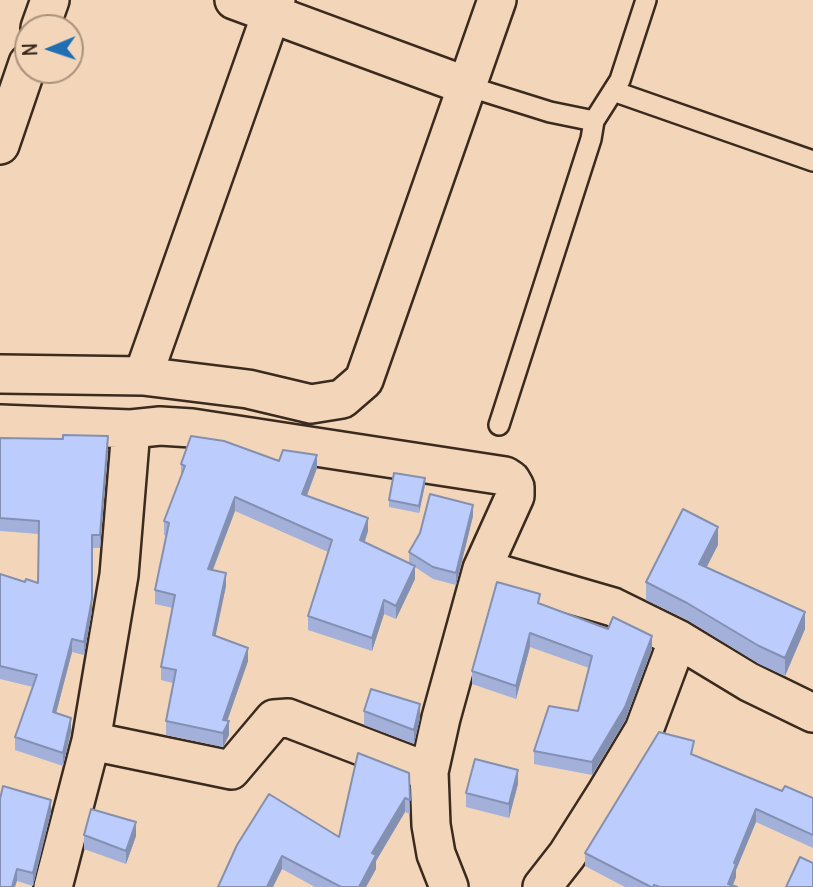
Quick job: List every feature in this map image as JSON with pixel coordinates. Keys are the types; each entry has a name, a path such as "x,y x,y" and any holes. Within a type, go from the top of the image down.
{"street":[{"path":"234,0 273,7 467,86"},
{"path":"0,374 143,376 248,389 311,404 342,399 364,380 497,0"},
{"path":"143,376 273,7"},
{"path":"0,145 21,84"},
{"path":"0,424 131,429 160,426 192,428 505,476 511,480 515,487 514,496 482,569 440,718 429,772 431,825 436,854 449,887"},
{"path":"53,887 92,741 119,575 131,429"},
{"path":"482,569 613,607 678,639 748,682 813,713"},
{"path":"542,887 592,815 643,730 678,639"},
{"path":"92,741 231,770 274,719 288,718 429,772"}],"lane":[{"path":"499,425 592,139 594,121 620,80 646,0"},
{"path":"467,86 550,112 594,121"},
{"path":"613,91 813,161"}],"building":[{"path":"63,435 108,436 100,535 92,535 92,599 84,642 72,639 53,712 71,718 63,753 15,737 37,675 0,666 0,574 38,583 39,521 0,518 0,438 63,439"},
{"path":"191,436 224,441 279,461 283,450 317,455 302,494 368,518 360,540 415,566 396,606 384,600 372,638 308,616 332,540 235,497 208,569 226,573 213,635 248,648 223,720 229,721 223,733 166,721 176,670 161,667 175,595 155,590 169,523 164,521 185,466 181,464"},
{"path":"394,473 425,478 419,506 389,500"},
{"path":"430,494 473,505 456,573 433,567 409,552 420,533"},
{"path":"683,509 718,527 699,564 805,612 785,658 646,582"},
{"path":"497,582 540,594 538,603 608,629 613,617 652,636 625,707 592,762 534,751 549,706 578,711 592,656 530,633 516,686 472,671"},
{"path":"371,689 420,704 414,730 364,711"},
{"path":"659,732 694,741 691,754 782,791 785,786 813,798 813,835 756,809 728,884 737,887 651,887 585,853"},
{"path":"358,753 409,773 410,800 405,798 372,853 376,855 359,887 341,887 282,856 267,887 218,887 237,845 269,794 339,837"},
{"path":"475,759 518,770 509,804 466,793"},
{"path":"3,786 51,800 33,873 17,869 12,887 0,887 0,799"},
{"path":"91,809 136,822 126,851 84,835"},
{"path":"800,857 813,863 813,887 786,887"}]}
